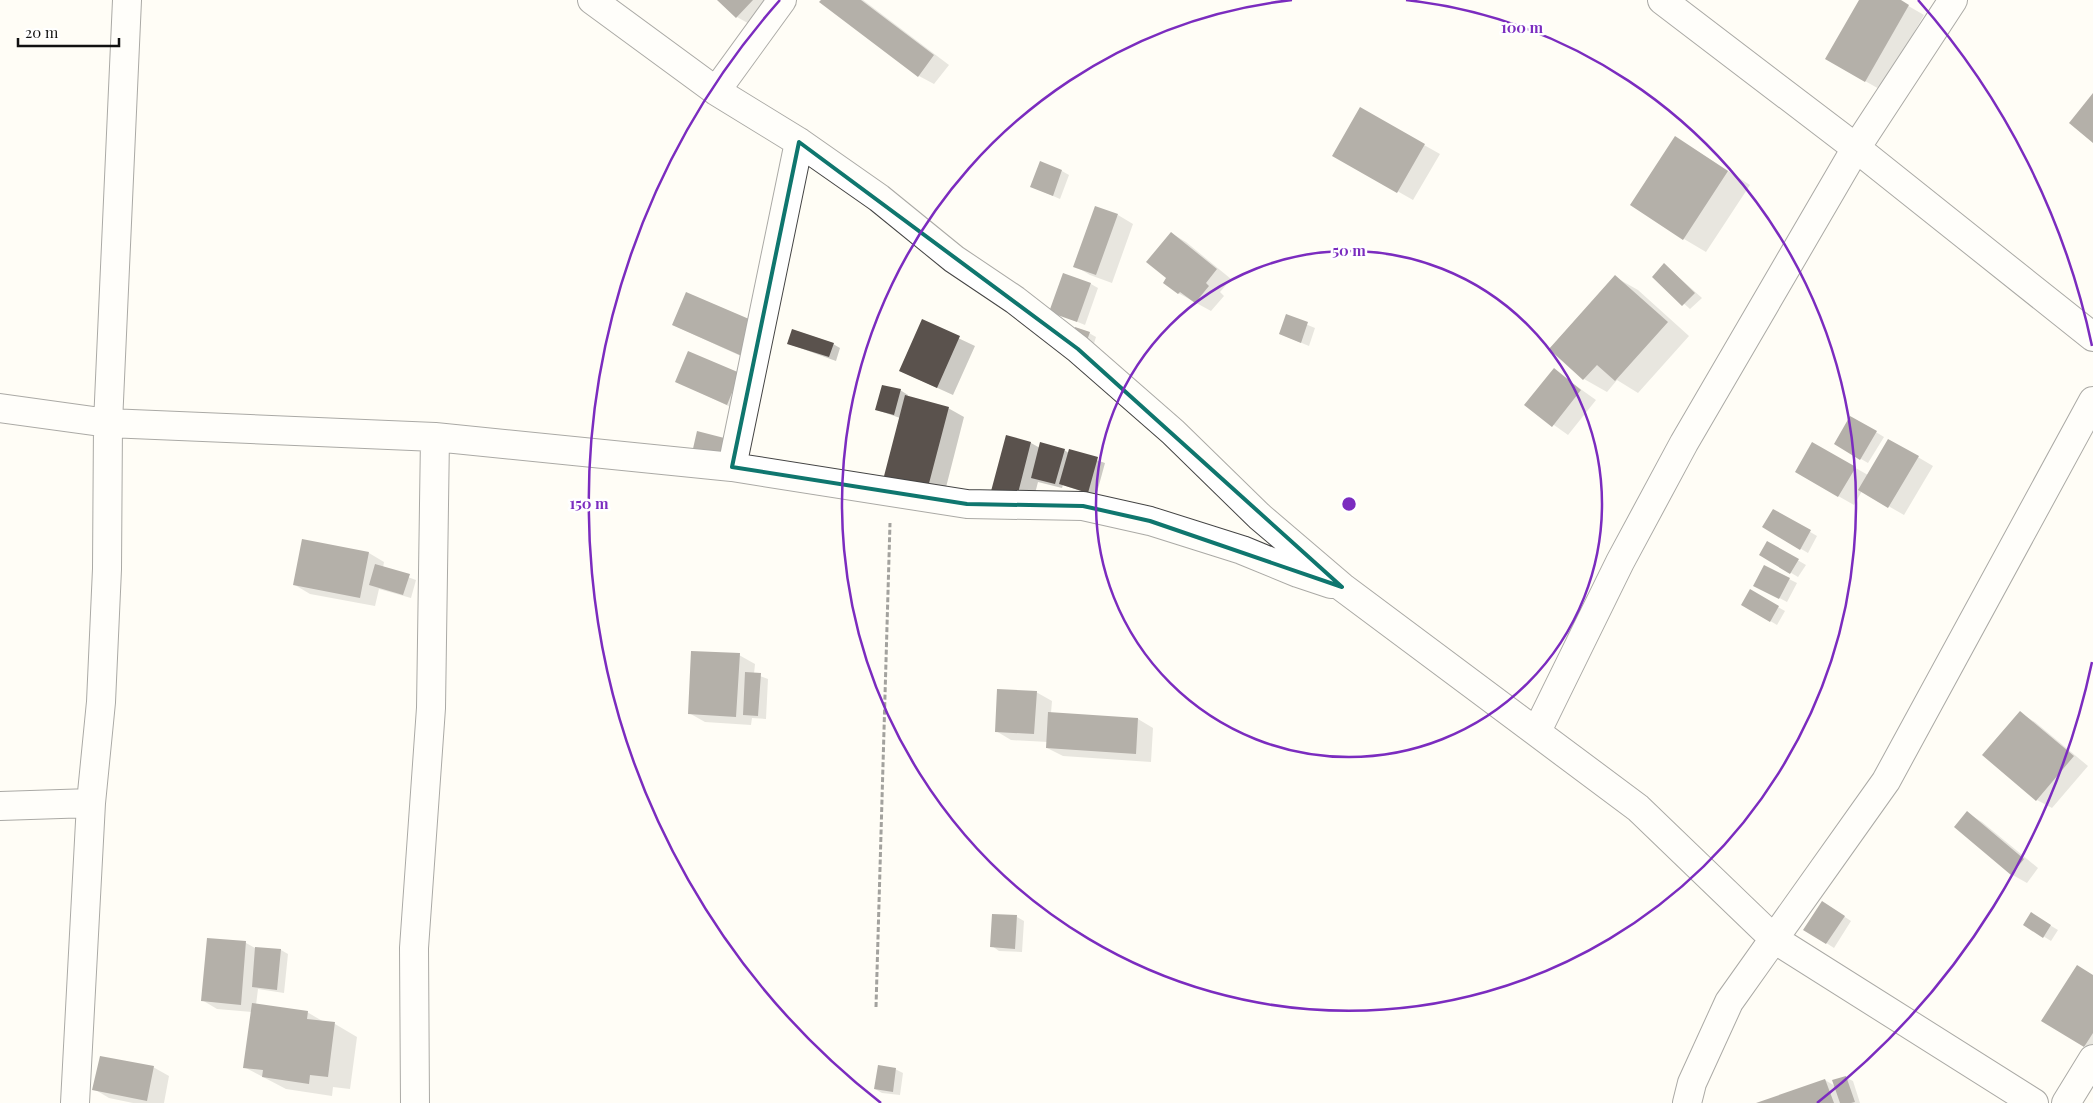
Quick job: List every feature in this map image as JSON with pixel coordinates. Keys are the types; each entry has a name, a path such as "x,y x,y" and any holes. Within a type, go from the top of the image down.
{"street":[{"path":"75,1103 91,803 101,702 107,569 108,423 127,0"},
{"path":"592,0 716,92 799,142 879,198 954,260 1015,300 1078,349 1173,432 1259,516 1342,587 1638,808 1774,939 2034,1103"},
{"path":"716,92 782,0"},
{"path":"1662,0 1856,148 2093,337"},
{"path":"1537,732 1620,562 1684,443 1856,148 1953,0"},
{"path":"732,467 799,142"},
{"path":"1687,1103 1692,1083 1729,1002 1886,781 2093,401"},
{"path":"0,408 108,423 435,437 732,467 968,504 1083,506 1150,521 1242,550 1298,574 1342,587"},
{"path":"415,1103 414,948 431,708 435,437"},
{"path":"1242,550 1259,516"},
{"path":"0,806 91,803"},
{"path":"2066,1103 2093,1059"}],"path":[{"path":"876,1007 891,492"}],"highlighted area":[{"path":"799,142 1078,349 1342,587 1150,521 1083,506 967,504 732,467"}],"building":[{"path":"717,0 753,0 736,18"},
{"path":"821,0 861,0 934,55 918,77 819,2"},
{"path":"1859,0 1901,0 1909,5 1865,82 1825,59"},
{"path":"2093,93 2093,143 2069,123"},
{"path":"1360,107 1425,144 1397,193 1332,156"},
{"path":"1675,136 1728,171 1683,240 1630,205"},
{"path":"1040,161 1062,170 1053,196 1030,187"},
{"path":"1095,206 1118,214 1096,275 1073,267"},
{"path":"1171,232 1217,269 1206,283 1209,286 1195,303 1163,283 1166,278 1146,262"},
{"path":"1664,263 1695,293 1682,306 1652,277"},
{"path":"1063,273 1091,283 1077,322 1049,312"},
{"path":"1615,275 1668,322 1615,381 1597,365 1583,380 1549,349"},
{"path":"686,292 756,322 742,356 672,325"},
{"path":"1286,314 1308,322 1301,343 1279,334"},
{"path":"922,319 960,336 937,388 899,371"},
{"path":"1075,327 1090,332 1085,346 1070,342"},
{"path":"792,329 834,343 829,357 787,344"},
{"path":"688,351 740,373 727,405 675,382"},
{"path":"1554,368 1581,390 1552,427 1524,405"},
{"path":"882,385 901,389 894,415 875,410"},
{"path":"905,395 949,407 927,491 883,480"},
{"path":"1850,416 1877,431 1860,460 1834,444"},
{"path":"697,431 732,440 727,461 692,453"},
{"path":"1006,435 1031,442 1016,501 990,495"},
{"path":"1888,439 1919,456 1888,508 1858,490"},
{"path":"1040,442 1065,449 1055,484 1031,478"},
{"path":"1812,442 1856,467 1838,497 1795,472"},
{"path":"1069,449 1098,457 1088,493 1059,484"},
{"path":"1773,509 1811,530 1800,550 1762,527"},
{"path":"302,539 369,552 360,598 293,585"},
{"path":"1767,541 1799,559 1790,574 1759,555"},
{"path":"375,564 410,574 403,595 369,585"},
{"path":"1764,565 1790,578 1779,599 1753,586"},
{"path":"1750,589 1779,606 1770,622 1741,605"},
{"path":"691,651 740,653 736,717 688,714"},
{"path":"745,672 761,673 758,716 743,715"},
{"path":"997,689 1037,691 1034,734 995,732"},
{"path":"2020,711 2074,756 2036,801 1982,755"},
{"path":"1048,712 1138,718 1136,754 1046,748"},
{"path":"1967,811 2024,859 2011,875 1954,827"},
{"path":"1822,901 1845,916 1826,944 1803,930"},
{"path":"2031,912 2051,925 2043,938 2023,925"},
{"path":"992,914 1017,915 1015,949 990,947"},
{"path":"207,938 246,941 241,1005 201,1001"},
{"path":"255,947 281,949 277,990 252,987"},
{"path":"2077,965 2093,975 2093,1033 2084,1047 2041,1021"},
{"path":"252,1003 308,1011 307,1019 335,1022 328,1077 310,1075 309,1084 262,1077 263,1070 243,1068"},
{"path":"100,1056 154,1066 147,1101 92,1090"},
{"path":"878,1065 896,1068 893,1092 874,1089"},
{"path":"1846,1076 1855,1102 1840,1103 1832,1080"},
{"path":"1825,1079 1834,1103 1756,1103"}]}
